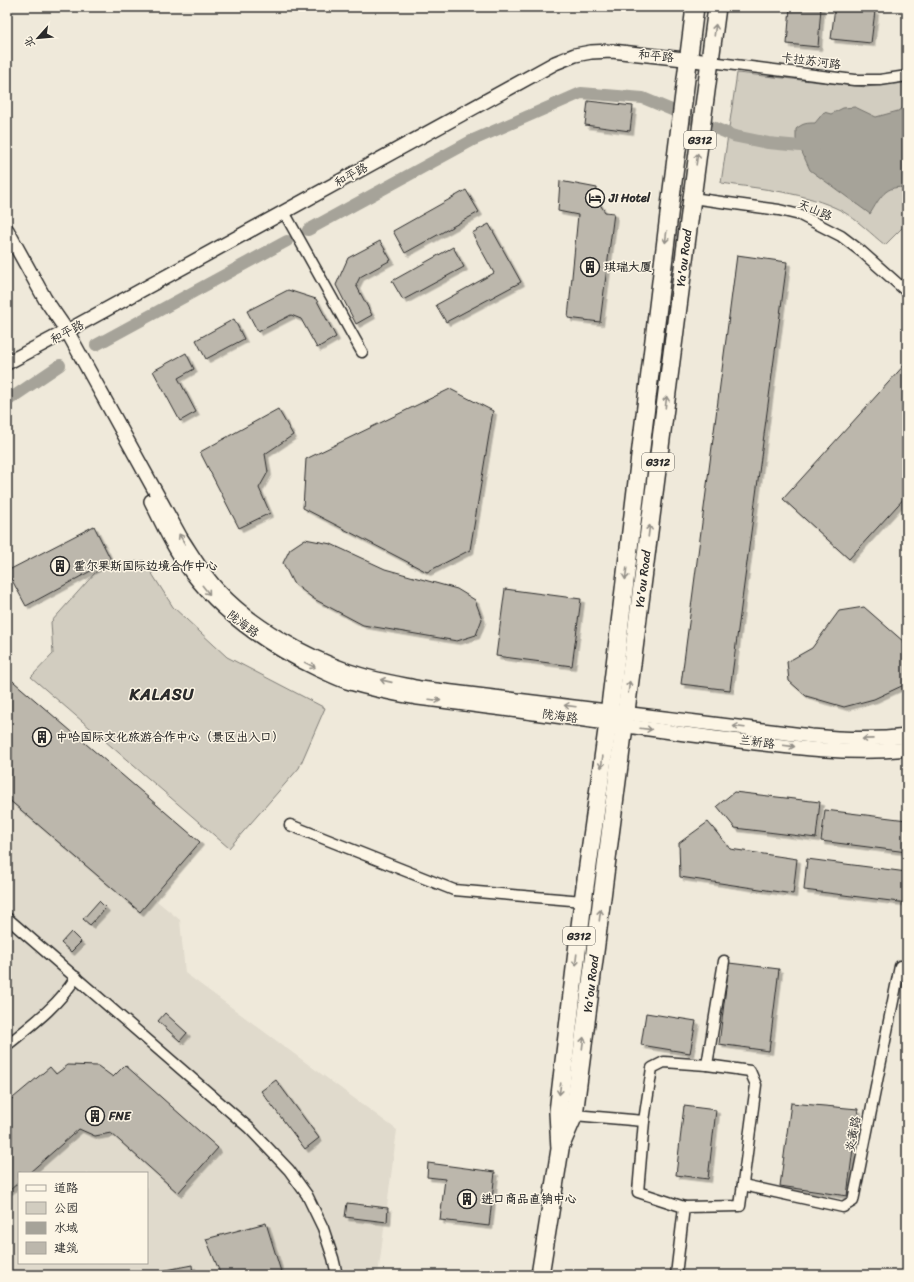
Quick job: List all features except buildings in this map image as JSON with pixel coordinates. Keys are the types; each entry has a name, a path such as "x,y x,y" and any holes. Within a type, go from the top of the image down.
{"highway":[{"name":"Ya'ou Road","path":"540,1275 560,1149 558,1112 583,901 634,509 695,7"},
{"name":"Ya'ou Road","path":"560,1149 574,1115 718,7"}],"street":[{"name":"和平路","path":"7,363 555,63 574,55 591,52 612,51 711,62"},
{"name":"卡拉苏河路","path":"711,62 854,80 880,80 907,76"},
{"name":"天山路","path":"692,198 779,210 800,215 840,236 862,252 907,292"},
{"path":"284,212 362,352"},
{"name":"陇海路","path":"7,230 181,538 200,568 219,591 253,621 315,657 349,671 420,688 608,717"},
{"name":"兰新路","path":"608,717 850,739 886,739 907,736"},
{"name":"兰新路","path":"625,719 812,749 851,752 907,749"},
{"path":"290,825 454,890 583,901"},
{"path":"7,918 249,1128 290,1170 307,1195 323,1228 334,1258 337,1275"},
{"path":"707,1065 724,961"},
{"name":"炎黄路","path":"743,1185 843,1207 853,1201 900,966 907,967"},
{"path":"7,1045 46,1013 72,985 76,977"},
{"path":"664,1062 707,1065 750,1071 756,1085 740,1206 684,1207 638,1192 644,1121 652,1068 664,1062"},
{"path":"574,1115 644,1121"},
{"path":"676,1275 684,1207"}],"shaded area":[{"path":"7,778 180,920 185,973 397,1130 378,1275 7,1275"}],"green space":[{"path":"737,73 866,87 907,82 907,223 885,245 842,211 813,199 768,189 721,183"},
{"path":"144,561 173,607 227,657 325,708 299,768 229,848 31,677 53,654 51,622 104,563"}],"water":[{"path":"907,106 907,188 900,187 888,190 880,198 870,214 810,170 796,139 796,129 798,127 805,124 815,123 824,112 831,114 843,108 855,107 876,117 898,111"}],"waterway":[{"path":"308,230 473,140 581,93 643,98 734,136 768,143 815,146"},
{"path":"96,345 287,241"},
{"path":"7,401 60,365"}],"place":[{"name":"Ji Hotel","path":"595,198"},
{"name":"琪瑞大厦","path":"590,267"},
{"name":"霍尔果斯国际边境合作中心","path":"60,566"},
{"name":"中哈国际文化旅游合作中心（景区出入口）","path":"42,737"},
{"name":"FNE","path":"95,1116"},
{"name":"进口商品直销中心","path":"467,1199"}],"district":[{"name":"KALASU","path":"162,694"}]}
